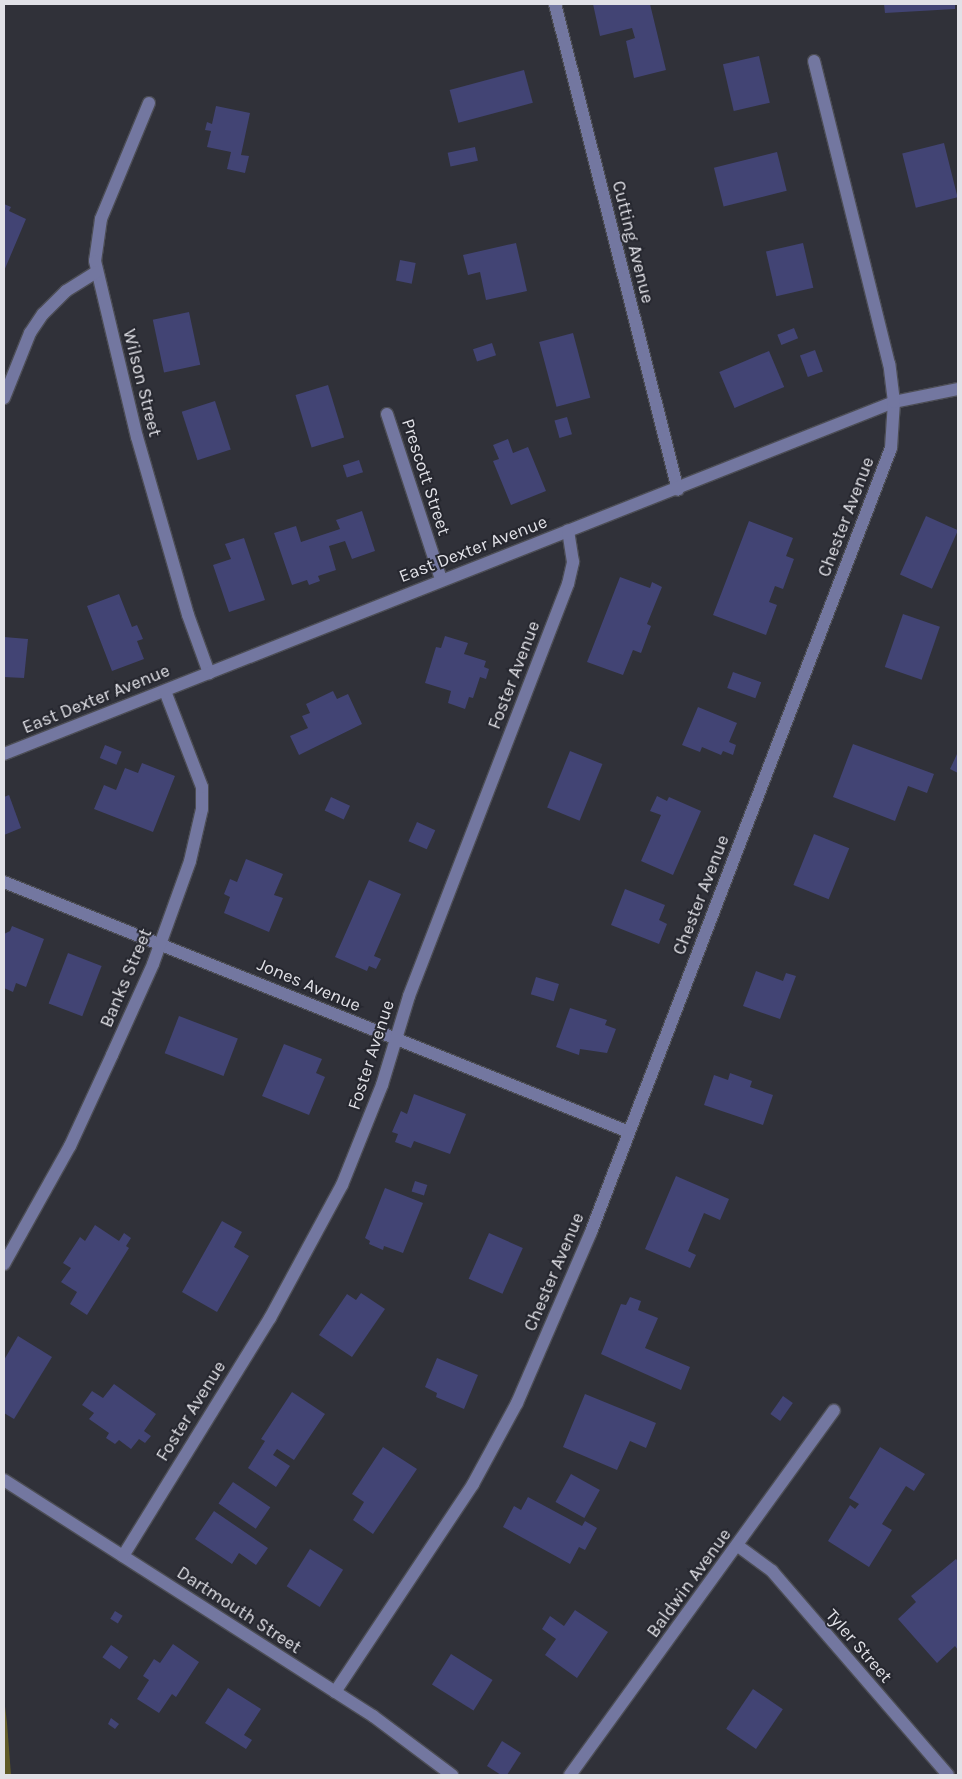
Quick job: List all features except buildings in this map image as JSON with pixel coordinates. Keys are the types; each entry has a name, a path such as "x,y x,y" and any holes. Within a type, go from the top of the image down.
{"street":[{"name":"Cutting Avenue","path":"555,4 678,490"},
{"name":"Chester Avenue","path":"335,1692 473,1484 513,1411 591,1232 886,460 894,432 894,402 889,364 814,61"},
{"name":"Wilson Street","path":"150,102 101,220 96,241 96,272 137,437 188,615 209,673"},
{"path":"4,398 30,333 43,314 66,291 96,272"},
{"name":"East Dexter Avenue","path":"4,754 441,579 678,490 894,402 958,389"},
{"name":"Prescott Street","path":"387,414 441,579"},
{"name":"Foster Avenue","path":"123,1556 270,1318 326,1217 372,1113 409,996 568,584 572,562 568,530"},
{"name":"Banks Street","path":"4,1264 70,1146 161,943 190,861 202,800 199,776 165,691"},
{"name":"Jones Avenue","path":"4,882 161,943 396,1040 629,1132"},
{"name":"Baldwin Avenue","path":"570,1775 738,1546 834,1410"},
{"name":"Dartmouth Street","path":"4,1480 374,1716 452,1775"},
{"name":"Tyler Street","path":"738,1546 772,1571 948,1775"}],"shaded area":[{"path":"4,1698 7,1723 11,1775 4,1775"}]}
